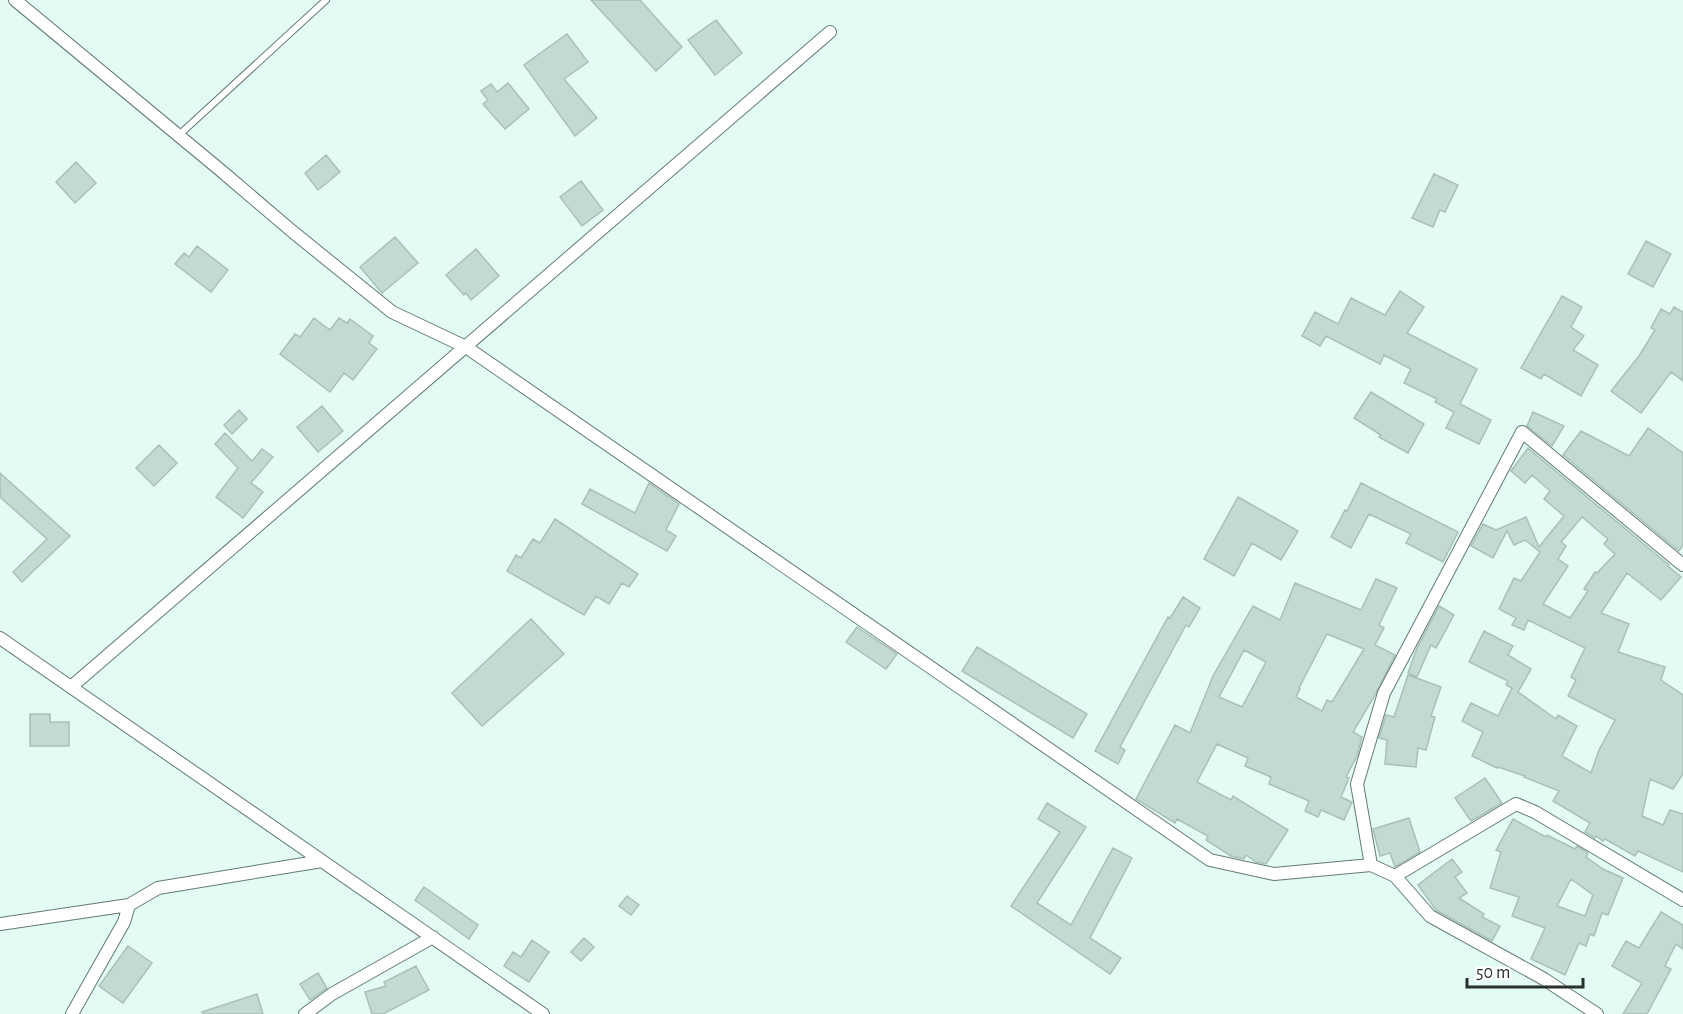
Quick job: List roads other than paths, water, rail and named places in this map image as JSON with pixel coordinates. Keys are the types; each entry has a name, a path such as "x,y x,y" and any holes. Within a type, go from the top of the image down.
{"street":[{"path":"15,0 392,312 466,347 1210,860 1274,874 1371,865 1395,876 1430,916 1544,979 1597,1014"},
{"path":"71,687 830,32"},
{"path":"1371,865 1357,784 1384,693 1522,432 1683,565"},
{"path":"0,638 543,1014"},
{"path":"1395,876 1516,804 1535,812 1683,900"},
{"path":"0,924 129,905 158,888 322,861"},
{"path":"72,1014 124,922 129,905"},
{"path":"305,1014 332,994 434,937"}],"lane":[{"path":"179,135 326,0"}]}
